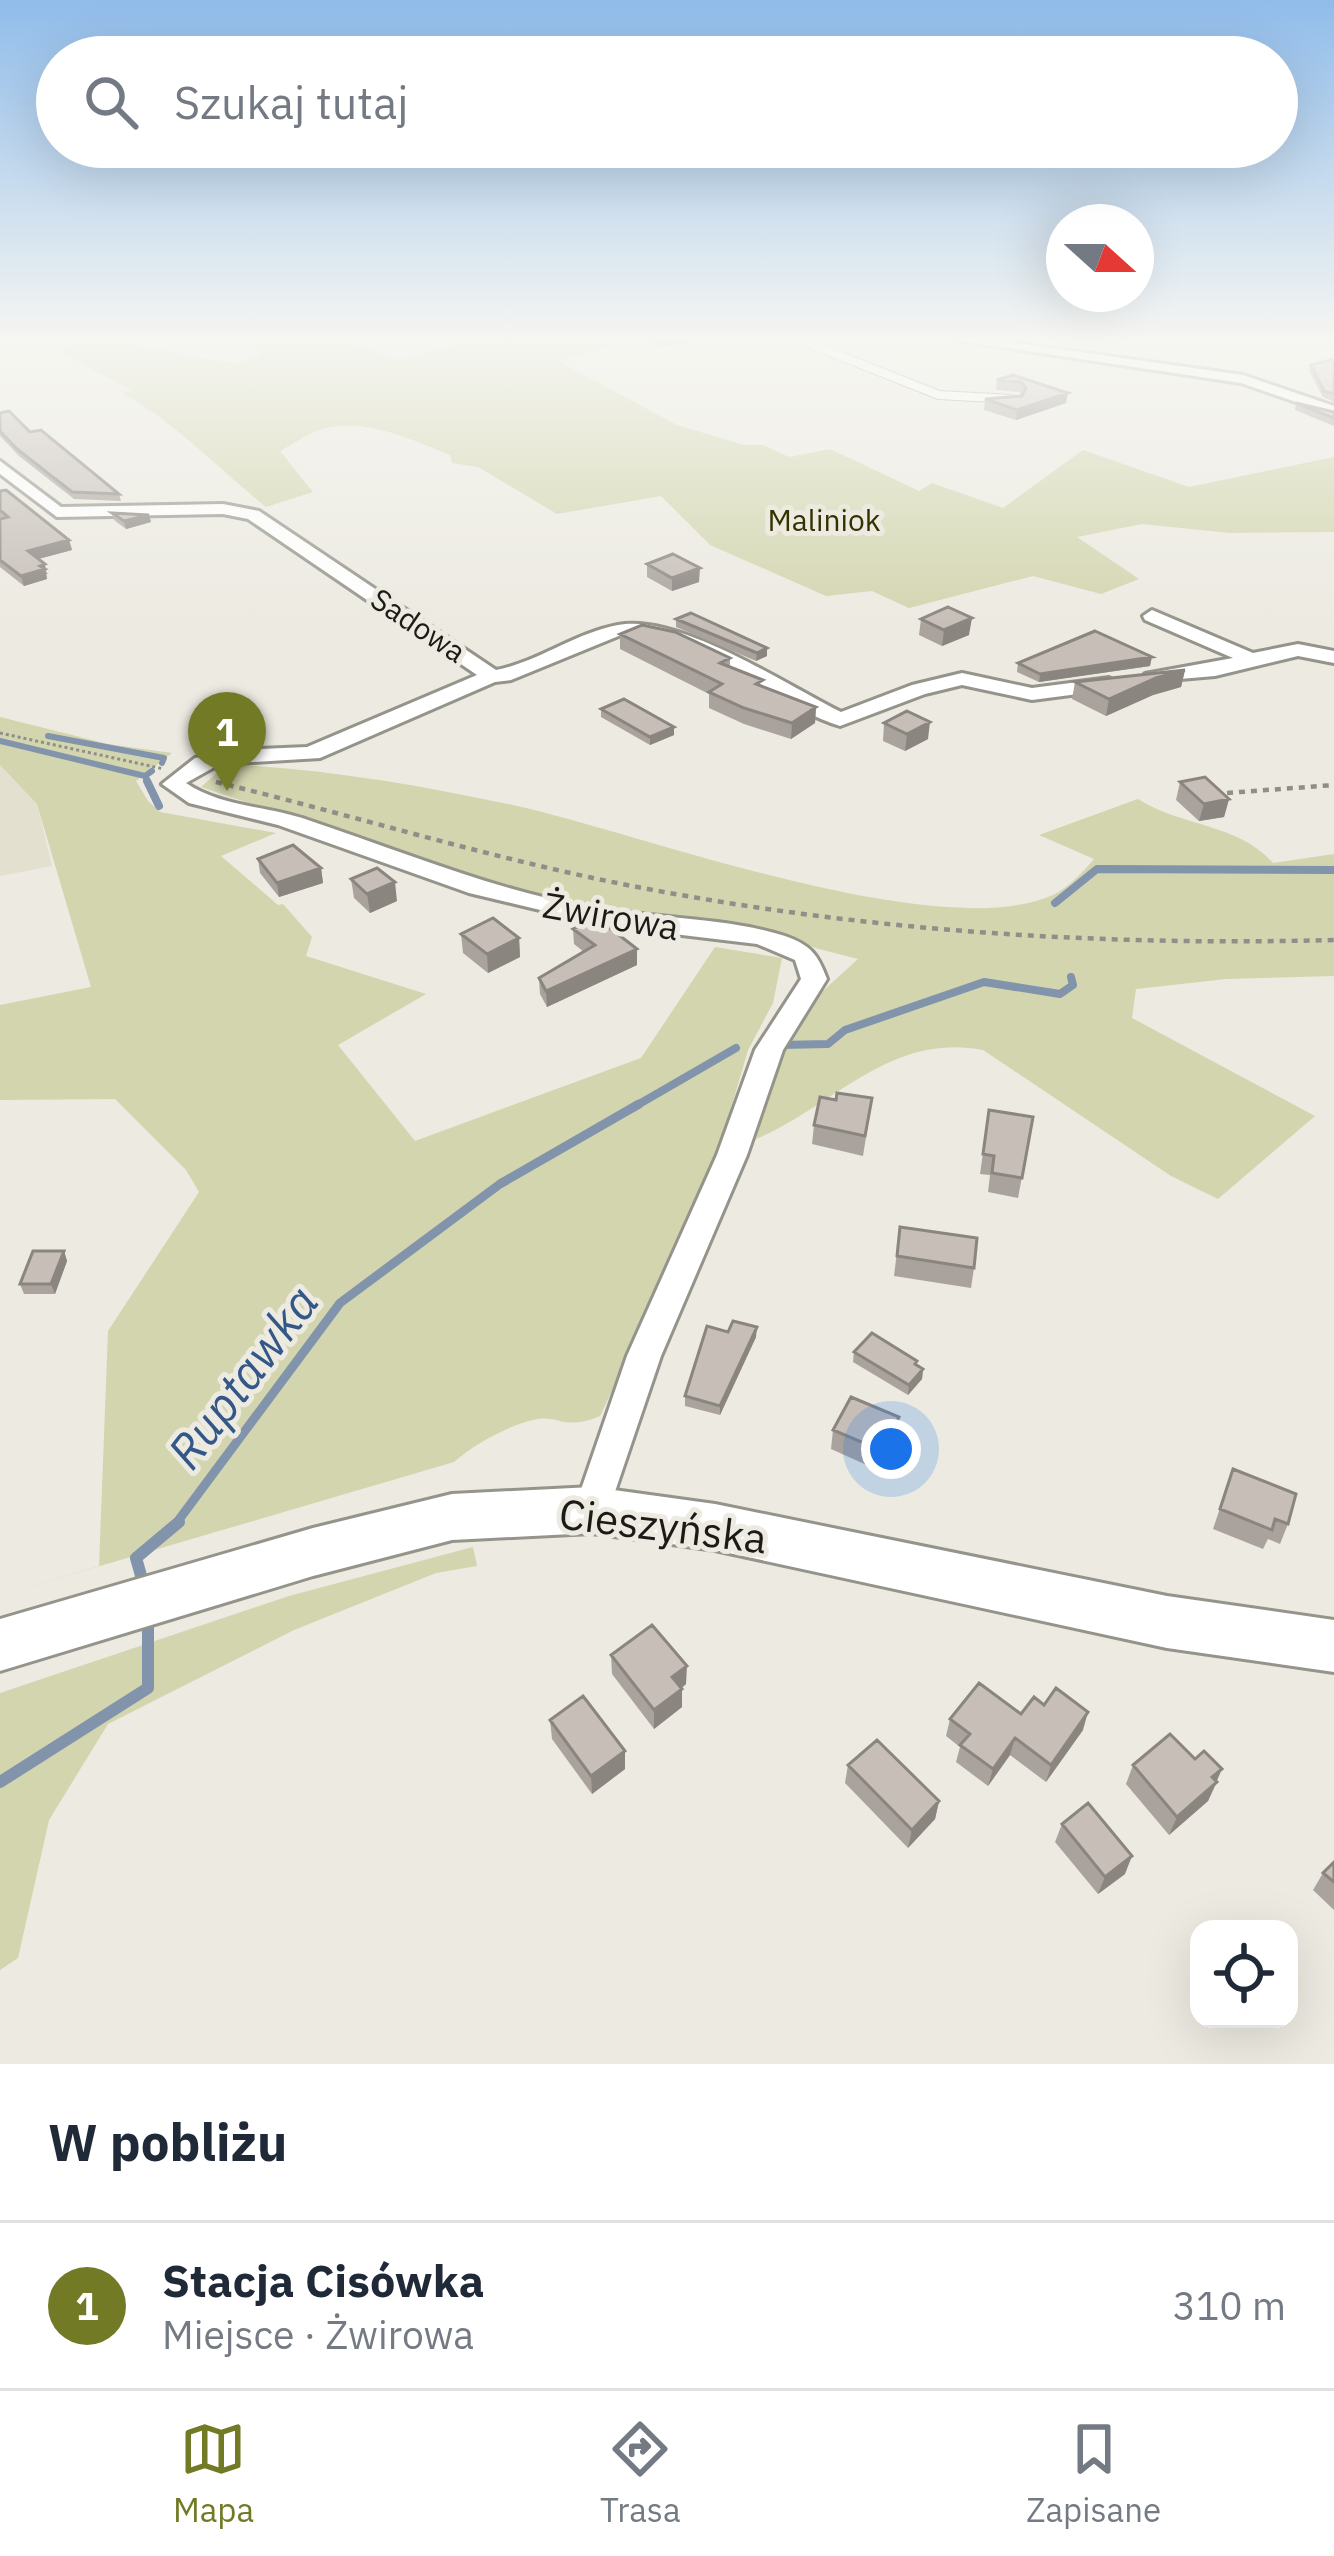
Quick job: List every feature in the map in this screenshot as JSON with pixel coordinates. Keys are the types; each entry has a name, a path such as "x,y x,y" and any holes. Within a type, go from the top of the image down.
{"main road":[{"name":"Cieszyńska","path":"0,1645 313,1552 452,1517 592,1510 715,1527 1167,1622 1334,1646"}],"street":[{"name":"Sadowa","path":"0,466 57,512 223,509 253,515 492,676 504,676 614,632 640,628 704,653 840,721 919,689 962,679 1032,694 1215,670 1251,659"},
{"path":"1152,616 1251,659 1298,650 1334,657"},
{"path":"182,773 209,759 230,755 285,758 312,752 492,676"},
{"name":"Żwirowa","path":"182,773 173,784 182,792 303,825 414,868 502,894 638,924 753,936 782,943 806,956 814,979 770,1050 732,1156 644,1356 592,1510"}],"path":[{"path":"0,733 182,773 550,869 829,919 1099,942 1334,940"},
{"path":"1227,793 1334,785"}],"shaded area":[{"path":"0,765 37,804 52,866 0,876"}],"green space":[{"name":"Maliniok","path":"182,434 309,434 280,451 313,492 266,507"},
{"name":"Maliniok","path":"396,434 708,434 744,445 763,445 789,457 830,449 919,491 932,483 1003,508 1083,450 1189,487 1334,457 1334,532 1230,533 1142,524 1077,537 1139,579 1101,594 1033,576 909,608 872,591 826,596 710,545 661,496 557,514 478,467 452,463 450,455"},
{"path":"0,717 108,744 172,753 136,781 160,812 276,833 221,856 278,905 283,904 312,937 306,956 426,994 338,1045 415,1141 641,1058 715,947 782,958 773,1003 748,1050 705,1197 600,1416 577,1422 542,1418 523,1423 454,1462 1,1595 99,1566 108,1331 199,1192 186,1170 115,1099 0,1100 0,1005 91,987 37,804 0,765"},
{"path":"227,764 337,774 481,798 789,880 938,907 1002,907 1053,895 1094,859 1039,835 1138,799 1243,840 1273,863 1334,854 1334,976 1226,979 1136,989 1132,1018 1315,1116 1218,1199 1171,1176 983,1050 950,1047 891,1062 756,1139 779,1055 801,1011 858,959 769,936 541,901 201,787"},
{"path":"473,1547 477,1566 436,1573 294,1630 108,1724 49,1820 18,1958 0,1970 0,1693 289,1596"}],"building":[{"path":"3,434 46,434 119,494 72,492"},
{"path":"6,490 69,540 28,551 45,569 21,576 0,560 0,519 8,517 0,510 0,491"},
{"path":"112,513 149,515 124,521"},
{"path":"673,554 700,568 672,578 647,564"},
{"path":"948,607 972,618 944,630 921,619"},
{"path":"691,613 767,648 757,653 676,619"},
{"path":"642,625 675,632 730,658 720,663 763,680 756,684 816,707 792,723 709,692 722,684 620,634"},
{"path":"1095,631 1152,657 1040,674 1018,663"},
{"path":"1185,670 1109,699 1075,682"},
{"path":"624,699 674,727 650,737 601,709"},
{"path":"907,711 930,722 907,734 884,723"},
{"path":"1205,777 1229,799 1204,804 1180,782"},
{"path":"293,845 321,868 277,883 258,859"},
{"path":"377,868 395,882 367,894 351,879"},
{"path":"493,918 519,938 487,954 461,934"},
{"path":"597,918 637,949 546,991 539,978 595,945 573,929"},
{"path":"837,1093 872,1098 865,1136 814,1125 820,1097 836,1100"},
{"path":"989,1110 1033,1117 1022,1178 992,1173 994,1156 983,1154"},
{"path":"900,1227 977,1238 974,1268 897,1256"},
{"path":"33,1251 64,1251 51,1284 20,1284"},
{"path":"733,1321 757,1327 720,1406 685,1396 707,1326 728,1332"},
{"path":"872,1333 923,1369 909,1385 854,1352"},
{"path":"851,1397 899,1417 889,1438 880,1434 873,1447 833,1430"},
{"path":"1233,1469 1296,1494 1288,1524 1275,1519 1272,1530 1220,1509"},
{"path":"652,1625 687,1666 672,1677 682,1689 654,1710 611,1655"},
{"path":"979,1683 1021,1714 1034,1697 1044,1705 1056,1688 1088,1712 1051,1765 1015,1738 993,1769 960,1745 970,1734 950,1719"},
{"path":"583,1696 625,1751 591,1776 550,1720"},
{"path":"1170,1734 1195,1759 1204,1751 1222,1769 1212,1777 1217,1782 1177,1817 1133,1765"},
{"path":"877,1740 939,1801 912,1830 848,1765"},
{"path":"1088,1803 1132,1856 1105,1877 1062,1824"},
{"path":"1334,1862 1334,1882 1323,1873"}],"waterway":[{"path":"48,736 164,758 162,763"},
{"path":"0,741 145,776"},
{"path":"145,776 152,771"},
{"path":"145,776 149,784"},
{"path":"147,781 159,806"},
{"name":"Ruptawka","path":"1055,903 1097,869 1334,870"},
{"name":"Ruptawka","path":"781,1045 828,1044 845,1030 984,982 1060,994 1073,985 1071,977"},
{"name":"Ruptawka","path":"634,1107 736,1048"},
{"name":"Ruptawka","path":"175,1525 340,1303 500,1184 639,1104"},
{"name":"Ruptawka","path":"144,1586 136,1558 179,1522"},
{"name":"Ruptawka","path":"0,1782 148,1688 148,1619"}],"place":[{"name":"Stacja Cisówka","path":"227,791"}]}
